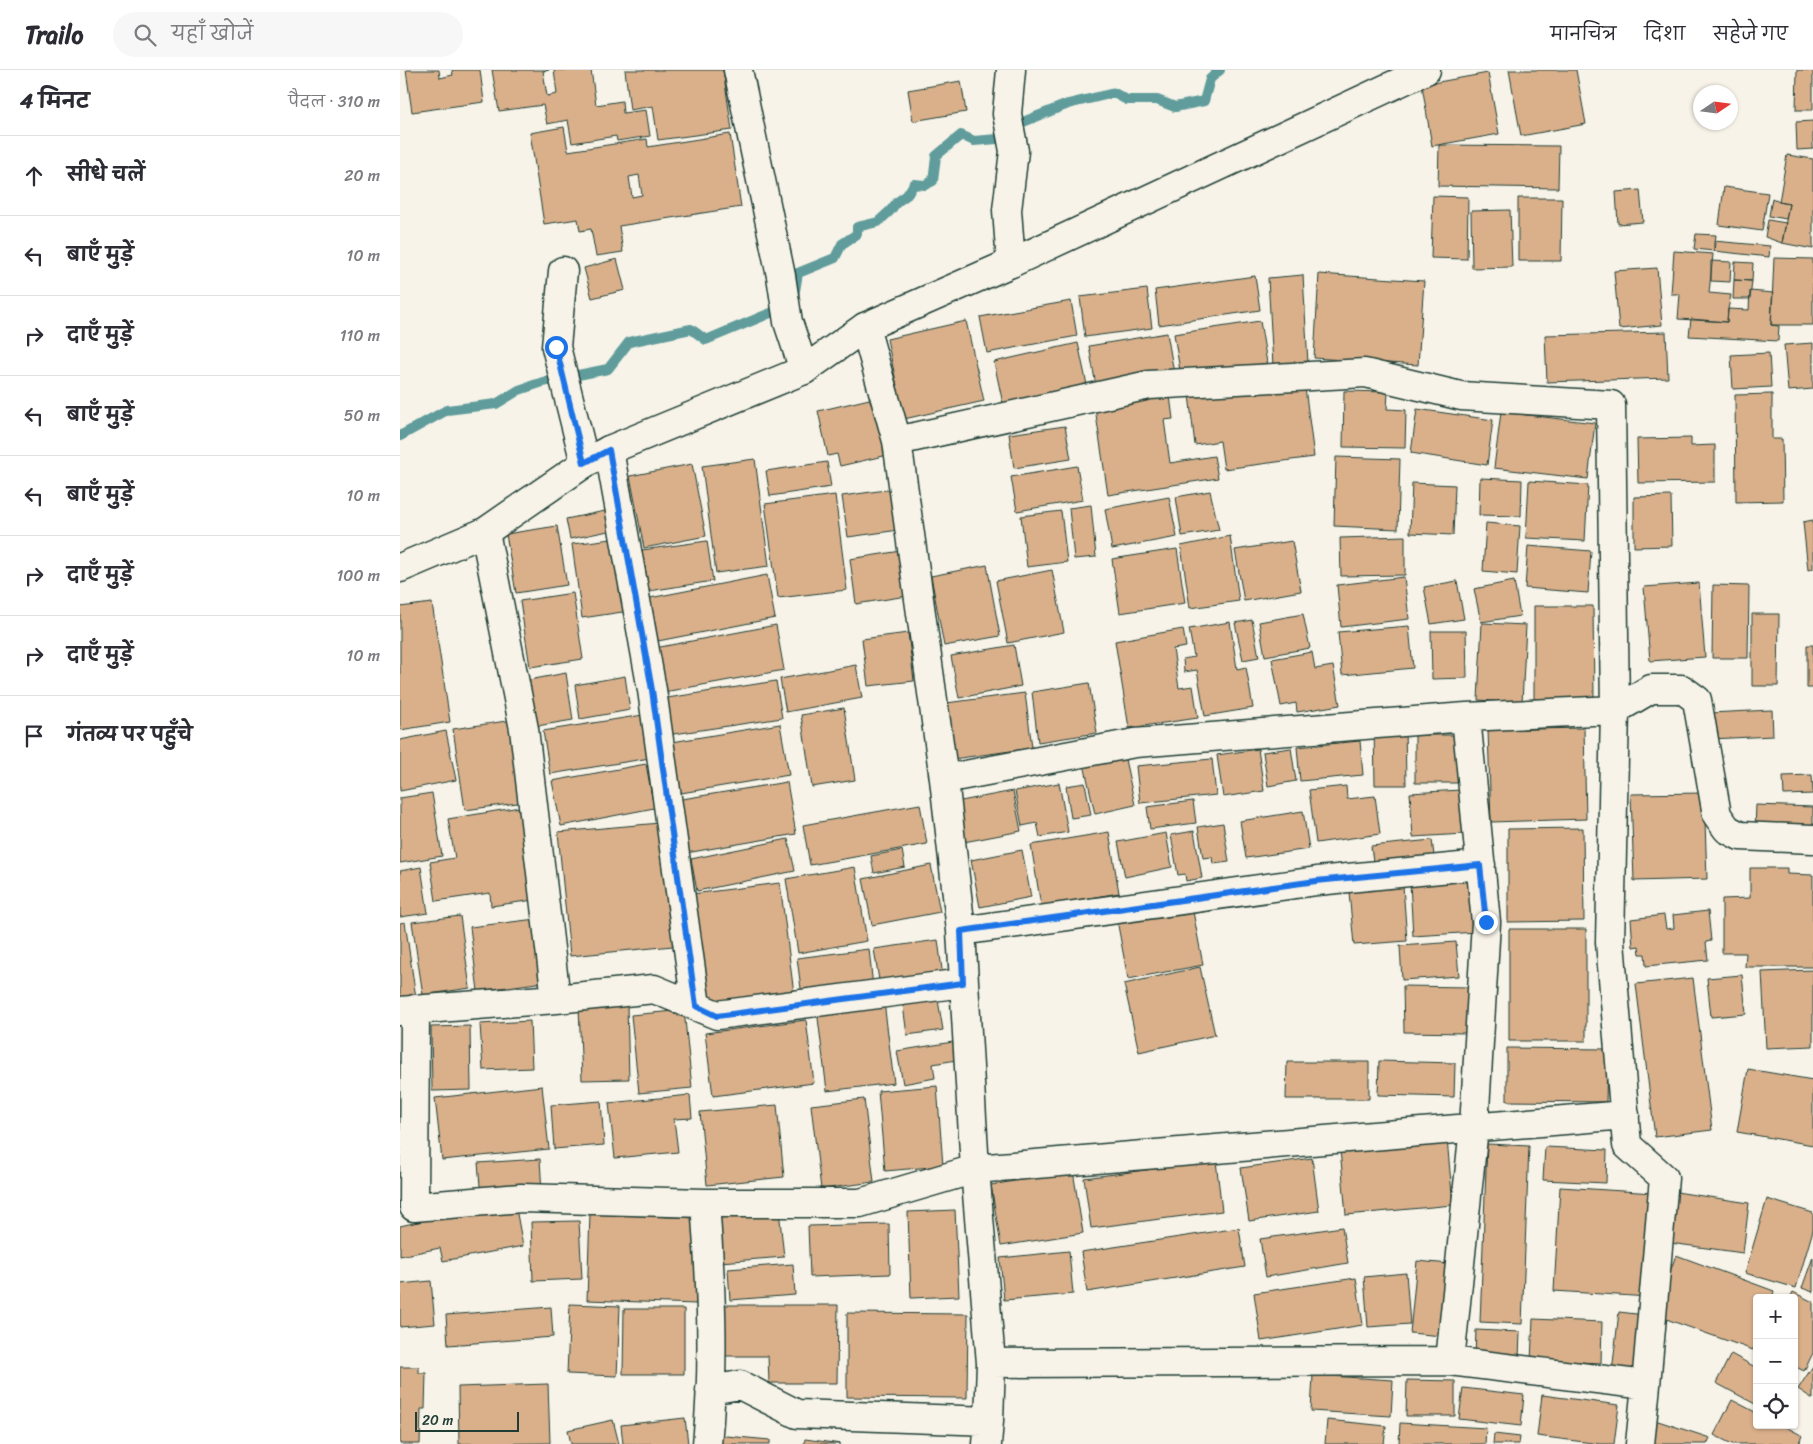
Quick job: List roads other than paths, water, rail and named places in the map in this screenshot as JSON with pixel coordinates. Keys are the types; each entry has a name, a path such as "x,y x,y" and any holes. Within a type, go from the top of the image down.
{"street":[{"path":"738,70 781,276 786,311 804,370"},
{"path":"1011,70 1007,114 1014,151 1007,210 1011,264"},
{"path":"400,568 485,532 584,463 609,450 804,370 865,328 1011,264 1426,70"},
{"path":"563,272 556,347 584,463"},
{"path":"710,1390 740,1385 797,1414 988,1432 991,1363 975,1170 961,931 944,780 897,441 865,328"},
{"path":"897,441 1149,385 1365,373 1461,396 1611,405 1615,710 1610,942 1627,1145 1664,1178 1640,1444"},
{"path":"609,450 652,690 696,1006"},
{"path":"485,532 524,729 556,999"},
{"path":"944,780 1135,743 1466,717 1615,710 1651,689 1682,689 1696,700 1716,815 1727,829 1740,836 1813,839"},
{"path":"1450,1361 1474,1127 1486,922 1466,717"},
{"path":"961,931 1316,881 1480,865"},
{"path":"963,983 717,1016 654,988 556,999 407,1010 414,1207 521,1198 705,1203 860,1203 975,1170 1624,1115"},
{"path":"705,1203 712,1288 707,1444"},
{"path":"991,1363 1450,1361 1646,1385"}],"waterway":[{"path":"794,297 798,273 835,258 842,244 857,234 857,227 878,222 897,202 907,195 914,184 925,185 933,181 936,156 961,135 974,141 997,139 1018,124 1068,104 1114,93 1127,100 1157,100 1175,107 1204,101 1210,79 1220,70"},
{"path":"400,436 447,410 496,404 519,390 543,382 608,369 629,342 691,329 706,340 785,307"}]}
